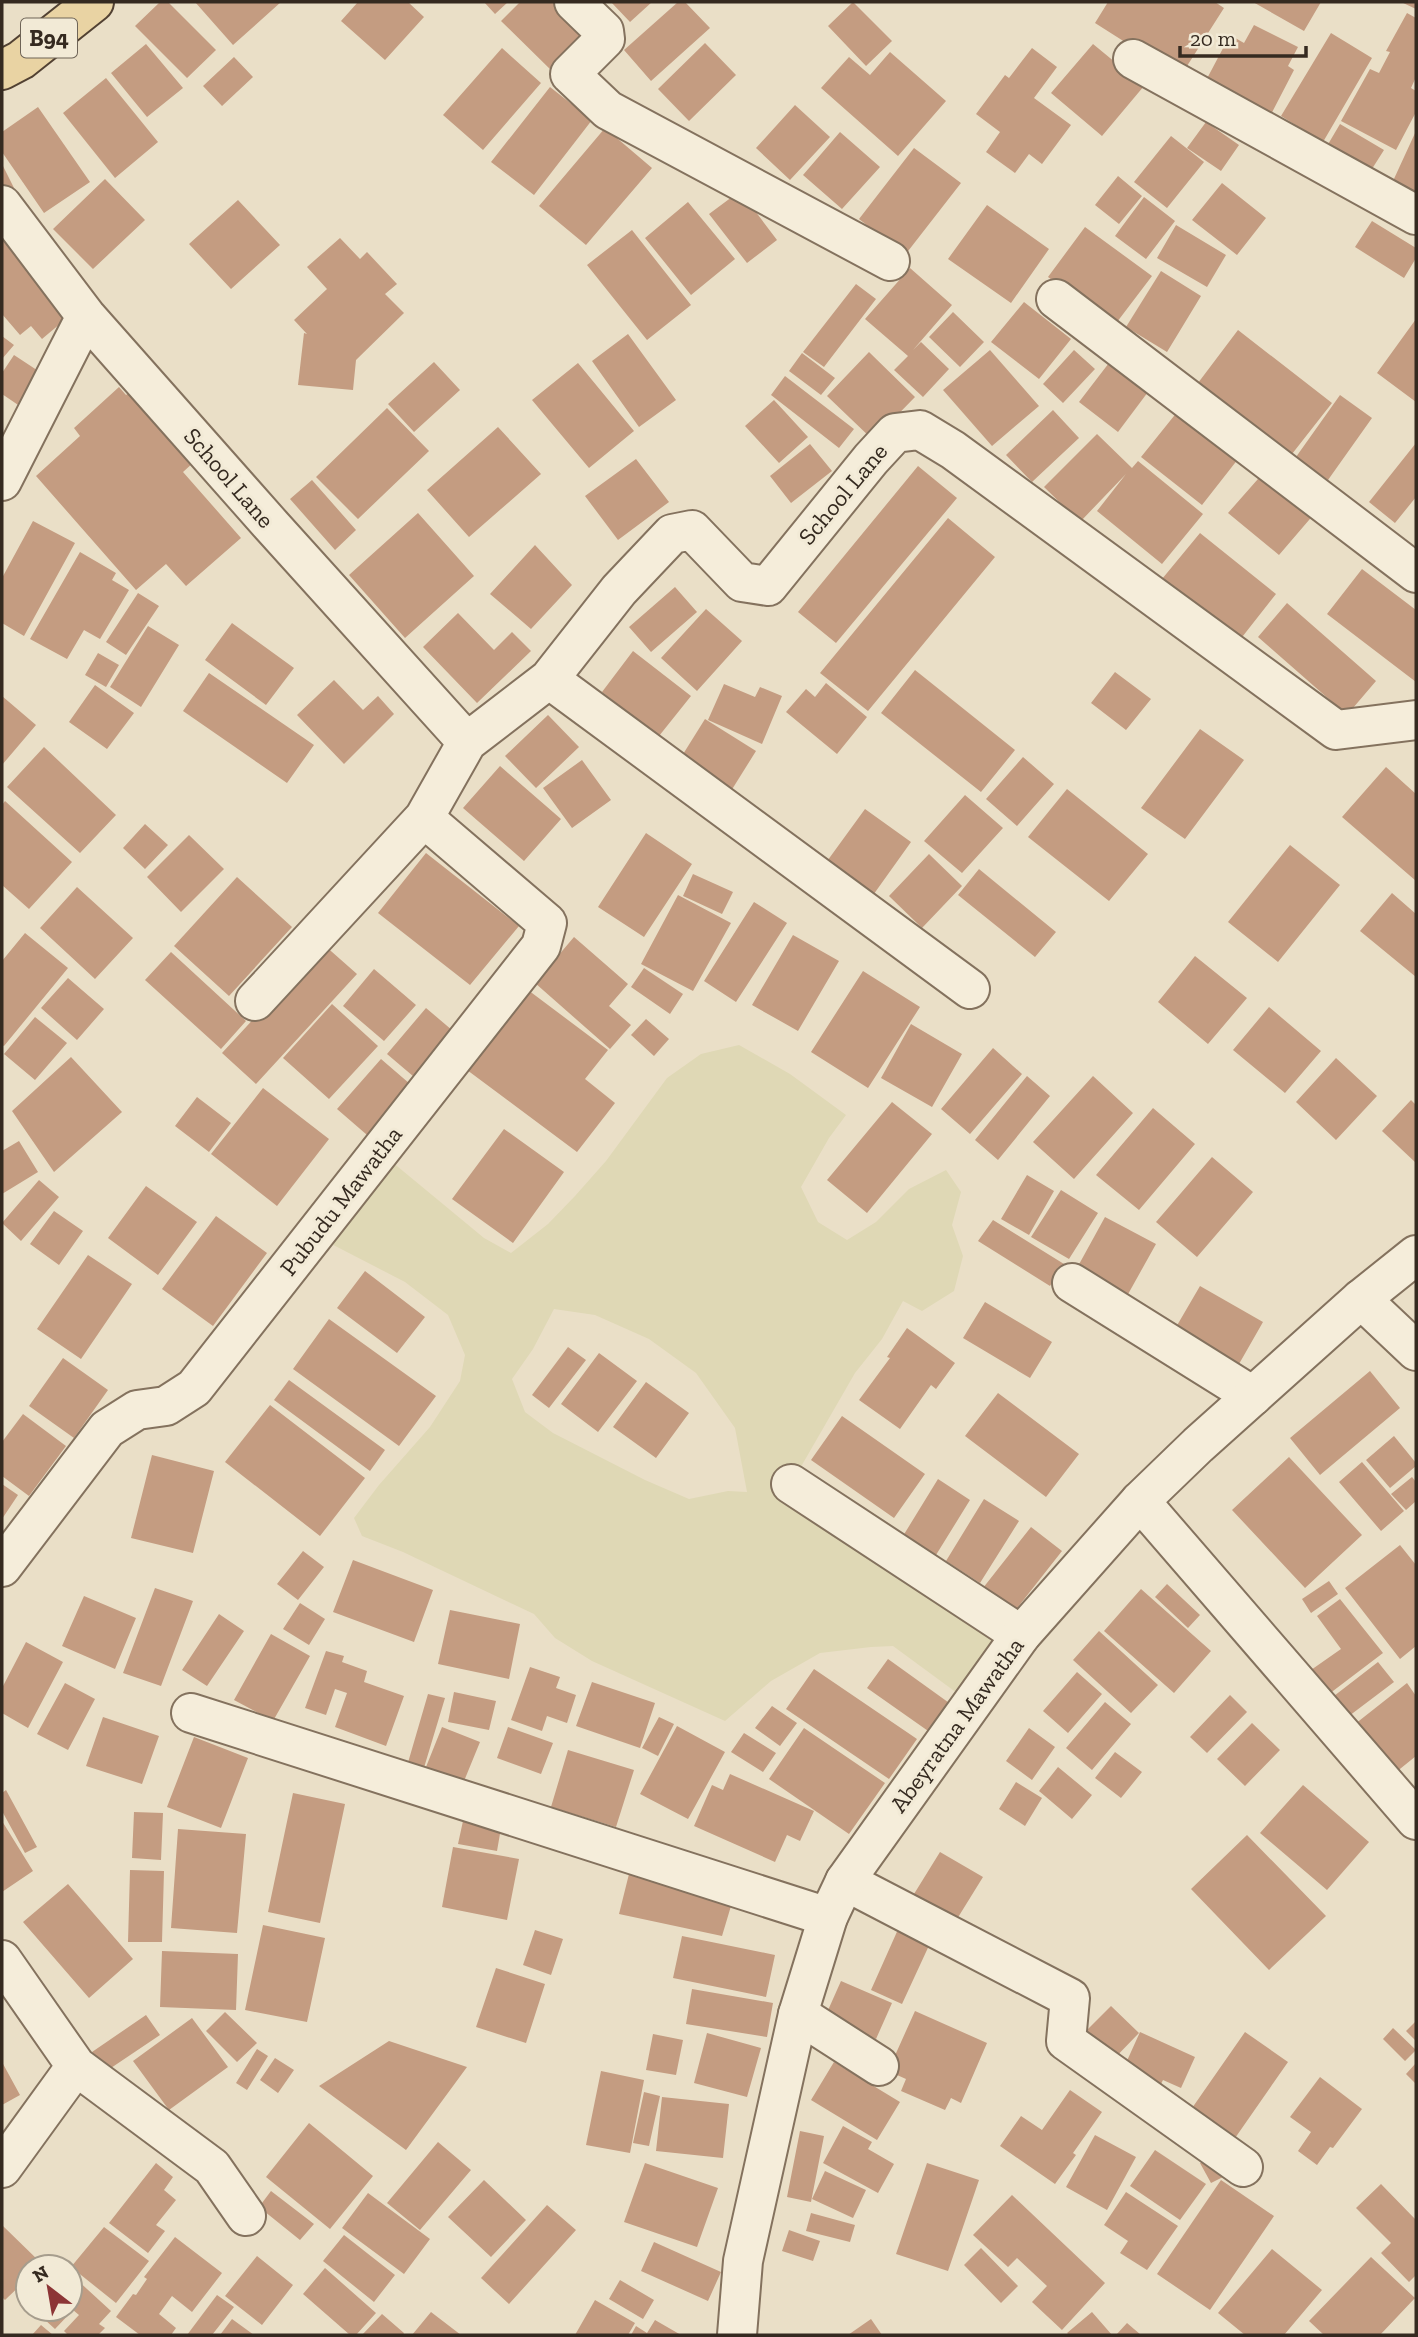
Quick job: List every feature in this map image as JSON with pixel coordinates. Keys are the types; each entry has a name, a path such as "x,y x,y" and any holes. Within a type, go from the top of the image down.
{"main road":[{"name":"B94","path":"2,71 21,60 94,2"}],"street":[{"path":"574,2 604,31 605,39 570,74 608,110 890,261"},
{"path":"1133,59 1416,215"},
{"name":"School Lane","path":"2,205 86,316 467,742"},
{"path":"1056,299 1416,573"},
{"path":"2,481 86,316"},
{"name":"School Lane","path":"255,1001 424,818 467,742 549,680 619,590 672,534 692,530 742,582 768,586 871,458 895,433 920,430 953,450 1336,730 1416,720"},
{"path":"549,680 970,989"},
{"name":"Pubudu Mawatha","path":"2,1567 107,1429 136,1410 166,1406 194,1388 541,946 547,923 424,818"},
{"name":"Abeyratna Mawatha","path":"737,2335 743,2261 798,2014 828,1917 845,1881 1021,1635 1140,1501 1361,1299 1416,1255"},
{"path":"1072,1283 1253,1396"},
{"path":"1361,1299 1416,1351"},
{"path":"791,1483 1021,1635"},
{"path":"1140,1501 1416,1820"},
{"path":"191,1713 828,1917"},
{"path":"845,1881 1070,1998 1066,2041 1242,2167"},
{"path":"2,1960 76,2066 212,2167 246,2216"},
{"path":"798,2014 880,2066"},
{"path":"2,2168 76,2066"}],"shaded area":[{"path":"739,1045 790,1074 846,1115 829,1138 801,1187 818,1222 847,1240 876,1222 909,1189 946,1170 961,1192 952,1225 963,1256 954,1291 922,1311 903,1301 882,1339 855,1373 791,1484 1021,1635 972,1704 893,1646 871,1647 820,1653 771,1681 725,1721 592,1661 555,1638 534,1614 403,1552 362,1536 354,1518 430,1427 460,1381 465,1355 448,1315 405,1282 314,1235 380,1152 484,1238 511,1253 548,1224 575,1196 606,1161 667,1078 701,1054","holes":["554,1309 595,1315 649,1339 696,1373 735,1428 747,1492 728,1491 689,1499 645,1480 553,1433 525,1412 512,1379 533,1349"]}],"building":[{"path":"160,2 168,2 216,50 187,78 135,26"},
{"path":"195,2 281,2 233,45"},
{"path":"358,2 408,2 424,17 385,60 341,21"},
{"path":"484,2 508,2 495,14"},
{"path":"520,2 562,2 594,32 554,73 501,21"},
{"path":"611,2 652,2 630,22"},
{"path":"678,2 685,2 710,28 651,81 624,50"},
{"path":"853,2 892,41 866,66 828,26"},
{"path":"1108,2 1215,2 1224,8 1180,77 1095,23"},
{"path":"1253,2 1321,2 1304,31"},
{"path":"1401,2 1416,2 1416,9"},
{"path":"1407,13 1416,18 1416,77 1411,88 1416,91 1416,112 1396,150 1341,121 1370,69 1379,73 1390,52 1386,51"},
{"path":"1254,25 1298,47 1288,66 1294,70 1267,122 1202,88 1230,35 1244,43"},
{"path":"1331,33 1372,58 1323,142 1281,116"},
{"path":"705,43 736,75 689,121 658,89"},
{"path":"146,44 183,88 147,117 111,73"},
{"path":"1093,44 1144,86 1102,136 1051,93"},
{"path":"502,48 541,83 483,150 443,115"},
{"path":"1032,48 1057,67 1034,98 1071,125 1042,164 1029,154 1015,173 986,152 1000,132 976,114 1005,75 1009,78"},
{"path":"890,52 946,101 898,156 821,88 849,57 870,75"},
{"path":"234,57 253,77 222,106 203,86"},
{"path":"106,78 158,142 115,178 63,113"},
{"path":"550,87 592,120 534,195 491,162"},
{"path":"795,105 830,137 790,180 756,148"},
{"path":"38,107 90,182 44,213 2,152 2,132"},
{"path":"1206,122 1239,145 1221,171 1187,148"},
{"path":"1340,124 1384,150 1370,172 1327,146"},
{"path":"605,128 652,168 586,245 539,206"},
{"path":"1416,131 1416,192 1393,181"},
{"path":"840,132 880,167 842,209 803,175"},
{"path":"1171,136 1204,162 1167,208 1134,182"},
{"path":"914,148 961,183 905,255 859,219"},
{"path":"2,164 15,190 2,196"},
{"path":"1118,176 1142,196 1119,224 1095,205"},
{"path":"105,179 145,220 93,269 53,229"},
{"path":"1222,183 1266,218 1237,255 1192,220"},
{"path":"740,191 777,240 747,263 709,214"},
{"path":"1144,197 1175,221 1146,259 1115,236"},
{"path":"238,200 280,245 231,289 189,244"},
{"path":"688,202 735,259 691,295 645,238"},
{"path":"987,205 1049,249 1011,303 948,259"},
{"path":"1372,221 1416,248 1416,258 1404,278 1355,247"},
{"path":"1176,225 1226,255 1207,287 1157,258"},
{"path":"1085,227 1152,276 1114,326 1048,277"},
{"path":"632,230 691,305 647,340 587,265"},
{"path":"2,236 74,312 42,339 31,326 20,335 2,314"},
{"path":"340,238 360,259 367,252 397,284 385,294 404,313 356,360 353,390 298,385 304,333 307,334 294,320 327,289 307,267"},
{"path":"910,268 952,305 913,350 921,342 949,369 923,397 894,370 908,356 865,319"},
{"path":"1161,271 1201,296 1167,352 1126,327"},
{"path":"856,284 876,299 824,367 803,352"},
{"path":"1024,302 1071,339 1039,379 991,342"},
{"path":"953,312 984,342 960,367 929,337"},
{"path":"1416,319 1416,402 1377,373"},
{"path":"1238,330 1332,403 1292,454 1198,383"},
{"path":"628,334 676,400 639,427 592,361"},
{"path":"2,336 14,345 2,359"},
{"path":"990,350 1039,406 992,446 943,390"},
{"path":"1074,350 1095,369 1063,403 1043,384"},
{"path":"869,352 915,397 873,440 827,396"},
{"path":"802,353 835,378 821,395 789,371"},
{"path":"14,355 52,380 30,413 2,394 2,373"},
{"path":"1112,359 1151,388 1118,432 1079,402"},
{"path":"434,362 460,390 414,432 388,404"},
{"path":"578,363 634,431 589,468 532,400"},
{"path":"785,376 854,429 839,448 771,395"},
{"path":"119,387 126,395 132,391 194,462 183,472 241,538 186,586 166,564 136,590 36,476 80,436 74,428"},
{"path":"1340,395 1372,418 1328,480 1296,457"},
{"path":"774,400 808,437 779,463 745,426"},
{"path":"1182,406 1242,454 1202,505 1141,457"},
{"path":"387,408 429,451 358,519 316,477"},
{"path":"1053,410 1079,438 1032,482 1006,455"},
{"path":"498,427 541,474 469,537 427,490"},
{"path":"1097,434 1132,468 1138,461 1203,514 1162,564 1097,511 1126,474 1080,522 1044,487"},
{"path":"1416,443 1416,497 1395,523 1369,502"},
{"path":"810,444 832,471 791,503 770,476"},
{"path":"636,459 669,502 618,540 585,496"},
{"path":"918,466 957,498 836,643 798,612"},
{"path":"1265,471 1315,513 1279,555 1228,513"},
{"path":"312,480 356,530 335,550 290,499"},
{"path":"418,513 474,576 405,638 349,575"},
{"path":"948,518 995,557 868,711 820,673"},
{"path":"33,521 75,543 24,636 2,623 2,578"},
{"path":"1200,533 1276,594 1239,641 1162,579"},
{"path":"535,545 572,585 531,629 490,594"},
{"path":"80,552 116,573 112,580 129,590 100,639 84,630 67,659 30,639"},
{"path":"1362,569 1416,610 1416,682 1327,614"},
{"path":"675,587 697,612 651,652 629,627"},
{"path":"138,593 159,606 126,655 106,642"},
{"path":"1287,603 1376,681 1347,715 1258,637"},
{"path":"706,609 742,641 697,691 661,658"},
{"path":"458,613 494,650 512,632 531,651 477,703 423,647"},
{"path":"232,623 294,668 266,705 205,660"},
{"path":"148,626 179,645 141,707 110,687"},
{"path":"633,651 691,696 659,736 602,692"},
{"path":"98,653 119,665 106,687 85,675"},
{"path":"915,670 1015,750 981,792 881,713"},
{"path":"1115,672 1151,699 1126,730 1091,703"},
{"path":"209,673 314,745 287,783 183,711"},
{"path":"334,680 363,710 378,696 394,714 344,764 297,715"},
{"path":"826,683 867,717 837,754 786,712 806,689 815,697"},
{"path":"724,684 755,697 760,687 782,696 762,744 708,720"},
{"path":"95,685 134,713 107,749 69,722"},
{"path":"2,696 36,725 2,765"},
{"path":"548,715 579,747 536,788 505,756"},
{"path":"705,719 756,751 731,791 680,759"},
{"path":"1200,729 1244,760 1185,839 1141,808"},
{"path":"44,747 116,815 80,853 7,787"},
{"path":"1023,757 1054,784 1017,826 986,799"},
{"path":"582,760 611,800 572,828 543,788"},
{"path":"500,766 561,819 524,861 463,808"},
{"path":"1386,767 1416,794 1416,881 1342,817"},
{"path":"1067,789 1148,854 1109,901 1028,837"},
{"path":"965,795 1003,828 962,873 924,841"},
{"path":"5,801 72,862 29,909 2,885 2,805"},
{"path":"865,809 911,842 871,898 825,864"},
{"path":"145,824 168,845 145,869 123,848"},
{"path":"646,833 692,864 644,937 598,907"},
{"path":"189,835 224,869 181,912 147,877"},
{"path":"1290,845 1340,885 1278,962 1228,922"},
{"path":"426,853 519,926 470,985 378,913"},
{"path":"929,854 962,886 922,928 889,896"},
{"path":"979,869 1056,932 1035,957 958,895"},
{"path":"693,874 733,892 722,914 683,896"},
{"path":"237,877 292,927 229,996 174,946"},
{"path":"77,887 133,938 95,979 40,928"},
{"path":"1392,893 1416,914 1416,977 1360,931"},
{"path":"678,895 731,923 693,991 641,964"},
{"path":"754,902 787,923 736,1002 704,981"},
{"path":"25,933 68,968 4,1046 2,961"},
{"path":"793,935 839,961 798,1031 752,1005"},
{"path":"574,937 628,984 609,1006 631,1025 610,1049 535,983"},
{"path":"323,944 357,974 256,1084 222,1053"},
{"path":"171,952 246,1021 221,1049 145,980"},
{"path":"1195,956 1247,998 1208,1044 1158,1002"},
{"path":"644,968 683,994 670,1014 631,987"},
{"path":"374,969 416,1005 384,1041 343,1006"},
{"path":"863,971 920,1007 868,1088 811,1052"},
{"path":"68,978 104,1009 77,1040 41,1008"},
{"path":"524,987 608,1050 585,1079 615,1103 577,1152 463,1067"},
{"path":"332,1004 378,1046 329,1099 283,1058"},
{"path":"1269,1007 1321,1051 1285,1093 1233,1050"},
{"path":"426,1008 459,1036 420,1082 387,1054"},
{"path":"35,1017 67,1043 35,1080 4,1054"},
{"path":"646,1019 669,1039 654,1056 631,1035"},
{"path":"911,1024 962,1054 932,1107 881,1078"},
{"path":"993,1048 1022,1074 970,1134 941,1109"},
{"path":"71,1057 122,1112 54,1172 12,1111"},
{"path":"1336,1058 1377,1096 1336,1140 1296,1102"},
{"path":"381,1059 417,1090 374,1141 337,1109"},
{"path":"1027,1076 1050,1096 998,1160 975,1140"},
{"path":"1093,1076 1133,1113 1074,1179 1033,1142"},
{"path":"263,1088 329,1139 277,1206 211,1154"},
{"path":"197,1097 231,1123 209,1152 175,1126"},
{"path":"1411,1100 1416,1105 1416,1163 1382,1131"},
{"path":"892,1102 932,1134 867,1213 827,1180"},
{"path":"1153,1108 1195,1144 1139,1210 1096,1175"},
{"path":"504,1129 564,1172 513,1243 452,1199"},
{"path":"19,1141 38,1172 2,1194 2,1151"},
{"path":"1212,1157 1253,1192 1197,1257 1156,1222"},
{"path":"1027,1175 1054,1191 1029,1235 1001,1219"},
{"path":"39,1180 59,1197 21,1241 2,1223"},
{"path":"146,1186 197,1222 158,1275 108,1238"},
{"path":"1061,1190 1098,1213 1069,1259 1031,1237"},
{"path":"54,1211 83,1231 59,1265 30,1244"},
{"path":"216,1216 267,1253 213,1326 162,1289"},
{"path":"1105,1217 1156,1244 1127,1296 1077,1268"},
{"path":"993,1220 1064,1264 1050,1286 978,1241"},
{"path":"88,1255 132,1284 81,1359 37,1329"},
{"path":"365,1271 425,1317 397,1353 337,1308"},
{"path":"1200,1286 1263,1322 1235,1371 1172,1334"},
{"path":"985,1302 1052,1342 1030,1378 963,1338"},
{"path":"329,1319 436,1396 399,1446 293,1369"},
{"path":"907,1328 955,1363 936,1389 931,1385 900,1429 859,1400 890,1358 887,1357"},
{"path":"568,1347 586,1360 549,1408 532,1395"},
{"path":"599,1353 637,1381 598,1432 561,1404"},
{"path":"63,1358 108,1390 74,1438 29,1406"},
{"path":"1370,1371 1400,1408 1320,1475 1290,1438"},
{"path":"289,1380 385,1450 370,1471 274,1400"},
{"path":"646,1382 689,1413 656,1458 613,1427"},
{"path":"998,1393 1079,1454 1046,1497 965,1436"},
{"path":"270,1405 365,1478 320,1536 225,1462"},
{"path":"23,1414 66,1446 29,1496 2,1476 2,1442"},
{"path":"842,1416 925,1474 894,1518 811,1460"},
{"path":"1394,1436 1416,1466 1390,1488 1366,1460"},
{"path":"152,1455 214,1471 193,1553 131,1538"},
{"path":"1289,1457 1362,1535 1305,1588 1232,1510"},
{"path":"1362,1462 1404,1511 1381,1531 1339,1482"},
{"path":"1412,1477 1416,1482 1416,1501 1406,1510 1391,1494"},
{"path":"938,1479 970,1500 936,1555 903,1536"},
{"path":"2,1484 18,1495 2,1519"},
{"path":"984,1499 1019,1521 980,1583 946,1561"},
{"path":"1031,1527 1062,1551 1014,1612 983,1588"},
{"path":"1400,1545 1416,1565 1416,1646 1400,1659 1345,1588"},
{"path":"303,1551 324,1567 298,1600 277,1584"},
{"path":"353,1560 433,1590 414,1642 333,1612"},
{"path":"1329,1581 1338,1594 1311,1613 1302,1599"},
{"path":"1167,1584 1200,1615 1188,1628 1155,1597"},
{"path":"155,1588 193,1601 161,1686 123,1673"},
{"path":"1141,1589 1211,1651 1174,1693 1104,1631"},
{"path":"84,1596 136,1618 115,1669 62,1646"},
{"path":"1340,1599 1383,1653 1329,1694 1311,1670 1341,1649 1317,1616"},
{"path":"300,1603 325,1619 309,1645 283,1629"},
{"path":"450,1610 520,1624 509,1679 438,1664"},
{"path":"219,1614 244,1631 207,1686 182,1670"},
{"path":"1099,1631 1158,1685 1131,1713 1073,1660"},
{"path":"271,1634 310,1656 273,1721 234,1700"},
{"path":"26,1642 63,1662 28,1728 2,1713 2,1688"},
{"path":"326,1651 344,1656 342,1662 367,1671 364,1682 404,1696 386,1746 335,1727 347,1693 335,1689 326,1715 305,1708"},
{"path":"888,1659 952,1705 931,1733 867,1688"},
{"path":"1378,1662 1394,1682 1349,1716 1334,1696"},
{"path":"530,1667 560,1677 556,1688 576,1695 567,1723 547,1716 542,1731 511,1720"},
{"path":"814,1669 917,1739 889,1779 786,1709"},
{"path":"1077,1672 1102,1694 1068,1733 1043,1711"},
{"path":"592,1682 655,1703 640,1748 576,1726"},
{"path":"65,1683 95,1699 68,1750 37,1734"},
{"path":"1407,1683 1416,1696 1416,1756 1390,1777 1350,1728"},
{"path":"454,1692 496,1701 489,1730 448,1722"},
{"path":"428,1694 445,1698 423,1771 407,1766"},
{"path":"1230,1695 1247,1712 1207,1753 1190,1737"},
{"path":"1105,1702 1131,1724 1092,1770 1066,1748"},
{"path":"772,1706 797,1723 780,1746 755,1728"},
{"path":"103,1717 159,1736 142,1784 86,1766"},
{"path":"659,1717 674,1724 658,1756 642,1748"},
{"path":"1252,1723 1280,1750 1245,1786 1217,1759"},
{"path":"677,1726 725,1752 688,1819 640,1794"},
{"path":"442,1727 480,1742 462,1786 424,1772"},
{"path":"508,1727 553,1743 541,1774 497,1758"},
{"path":"804,1728 885,1783 849,1834 769,1779"},
{"path":"1029,1728 1055,1747 1032,1780 1006,1761"},
{"path":"744,1733 776,1753 763,1772 731,1752"},
{"path":"194,1737 248,1758 221,1828 167,1807"},
{"path":"568,1750 634,1770 616,1827 551,1807"},
{"path":"1115,1752 1142,1772 1121,1798 1095,1778"},
{"path":"1058,1767 1092,1795 1072,1819 1039,1791"},
{"path":"730,1774 814,1811 800,1841 787,1835 775,1862 694,1826 712,1785 723,1790"},
{"path":"1016,1782 1042,1798 1025,1826 999,1809"},
{"path":"1303,1785 1369,1842 1327,1890 1260,1833"},
{"path":"6,1790 37,1847 25,1853 2,1811 2,1793"},
{"path":"293,1793 345,1804 320,1923 268,1912"},
{"path":"134,1812 163,1813 161,1860 132,1858"},
{"path":"2,1821 33,1871 2,1892"},
{"path":"463,1821 501,1828 497,1851 458,1844"},
{"path":"178,1829 246,1834 237,1933 171,1928"},
{"path":"1247,1835 1326,1916 1269,1970 1191,1889"},
{"path":"453,1847 519,1859 507,1920 442,1907"},
{"path":"940,1852 983,1877 957,1919 914,1894"},
{"path":"130,1870 164,1871 162,1942 128,1942"},
{"path":"630,1870 734,1896 722,1936 619,1914"},
{"path":"68,1884 133,1959 89,1998 23,1922"},
{"path":"263,1925 325,1938 307,2022 245,2010"},
{"path":"900,1925 932,1939 902,2004 871,1990"},
{"path":"535,1930 563,1939 551,1975 523,1965"},
{"path":"682,1936 775,1955 766,1997 673,1978"},
{"path":"162,1951 238,1954 236,2010 160,2007"},
{"path":"496,1968 545,1984 526,2043 476,2027"},
{"path":"841,1981 892,2003 876,2039 825,2017"},
{"path":"692,1989 773,2003 767,2037 686,2024"},
{"path":"1111,2006 1139,2033 1107,2066 1079,2038"},
{"path":"915,2011 987,2043 961,2103 951,2098 945,2110 901,2091 906,2079 888,2071"},
{"path":"225,2012 257,2043 237,2062 206,2031"},
{"path":"146,2015 160,2035 105,2072 92,2052"},
{"path":"192,2018 228,2067 169,2110 133,2061"},
{"path":"1416,2021 1416,2041 1406,2031"},
{"path":"1393,2028 1416,2050 1405,2061 1383,2039"},
{"path":"1140,2032 1195,2057 1181,2088 1163,2080 1155,2096 1133,2086 1140,2070 1126,2063"},
{"path":"1245,2032 1288,2062 1233,2141 1190,2111"},
{"path":"707,2033 761,2048 747,2097 694,2083"},
{"path":"653,2034 683,2040 676,2075 646,2070"},
{"path":"389,2041 467,2067 406,2150 319,2086"},
{"path":"257,2049 268,2056 247,2090 236,2083"},
{"path":"275,2058 294,2070 278,2093 260,2080"},
{"path":"2,2062 20,2095 2,2105"},
{"path":"834,2062 900,2102 877,2140 811,2100"},
{"path":"1416,2063 1416,2084 1406,2074"},
{"path":"601,2071 644,2080 630,2153 586,2145"},
{"path":"1320,2077 1362,2109 1317,2165 1298,2151 1311,2132 1290,2117"},
{"path":"1070,2090 1102,2112 1055,2184 1000,2146 1021,2116 1042,2130"},
{"path":"644,2092 660,2096 649,2146 633,2143"},
{"path":"662,2097 729,2104 723,2158 656,2151"},
{"path":"309,2123 373,2176 330,2229 266,2177"},
{"path":"843,2126 872,2142 868,2149 894,2164 878,2193 823,2163"},
{"path":"800,2131 824,2136 811,2202 787,2197"},
{"path":"1095,2135 1136,2157 1107,2210 1066,2187"},
{"path":"438,2142 471,2170 420,2230 387,2203"},
{"path":"1155,2150 1206,2184 1180,2220 1130,2186"},
{"path":"1217,2153 1229,2174 1211,2183 1200,2163"},
{"path":"156,2163 173,2177 164,2190 176,2200 156,2225 165,2231 148,2253 109,2223"},
{"path":"645,2163 718,2188 697,2247 624,2222"},
{"path":"927,2163 979,2180 948,2271 896,2254"},
{"path":"825,2171 866,2190 853,2218 812,2199"},
{"path":"484,2180 526,2220 491,2257 448,2217"},
{"path":"1221,2180 1274,2216 1210,2310 1157,2274"},
{"path":"1381,2184 1416,2220 1416,2275 1409,2282 1381,2253 1391,2243 1356,2208"},
{"path":"271,2191 314,2224 300,2240 259,2207"},
{"path":"1126,2192 1178,2226 1147,2270 1120,2253 1128,2241 1104,2225"},
{"path":"368,2193 430,2239 404,2274 342,2228"},
{"path":"1012,2195 1105,2283 1062,2330 1032,2302 1047,2286 1017,2258 1008,2267 973,2235"},
{"path":"547,2205 576,2230 509,2304 481,2278"},
{"path":"811,2213 855,2225 850,2242 806,2231"},
{"path":"3,2226 31,2253 14,2253 14,2291 5,2300 2,2297"},
{"path":"104,2227 149,2261 116,2303 84,2277 83,2253"},
{"path":"789,2230 820,2241 813,2261 782,2251"},
{"path":"344,2235 395,2275 374,2302 323,2261"},
{"path":"175,2237 222,2273 192,2312 172,2296 159,2314 176,2328 171,2335 140,2335 116,2317 133,2294 136,2295 147,2279 144,2277"},
{"path":"654,2242 721,2272 708,2301 641,2271"},
{"path":"981,2248 1018,2286 1001,2303 964,2265"},
{"path":"1272,2249 1322,2290 1284,2335 1245,2335 1218,2313"},
{"path":"257,2256 293,2285 262,2325 225,2296"},
{"path":"1371,2257 1415,2298 1380,2335 1324,2335 1309,2321"},
{"path":"325,2268 376,2313 356,2335 350,2335 303,2294"},
{"path":"620,2280 654,2300 643,2319 609,2299"},
{"path":"84,2286 111,2311 99,2324 105,2328 98,2335 68,2335 64,2331 72,2323 84,2323"},
{"path":"217,2295 234,2307 212,2335 187,2335"},
{"path":"595,2300 635,2323 628,2335 575,2335"},
{"path":"431,2312 461,2335 412,2335"},
{"path":"1092,2312 1112,2335 1067,2333"},
{"path":"382,2314 404,2333 403,2335 362,2335"},
{"path":"232,2319 254,2335 220,2335"},
{"path":"871,2319 882,2335 848,2335"},
{"path":"655,2320 681,2335 631,2335 636,2326 647,2333"},
{"path":"48,2323 61,2323 55,2329"},
{"path":"1127,2323 1141,2335 1116,2335"},
{"path":"41,2325 53,2335 32,2335"}]}
